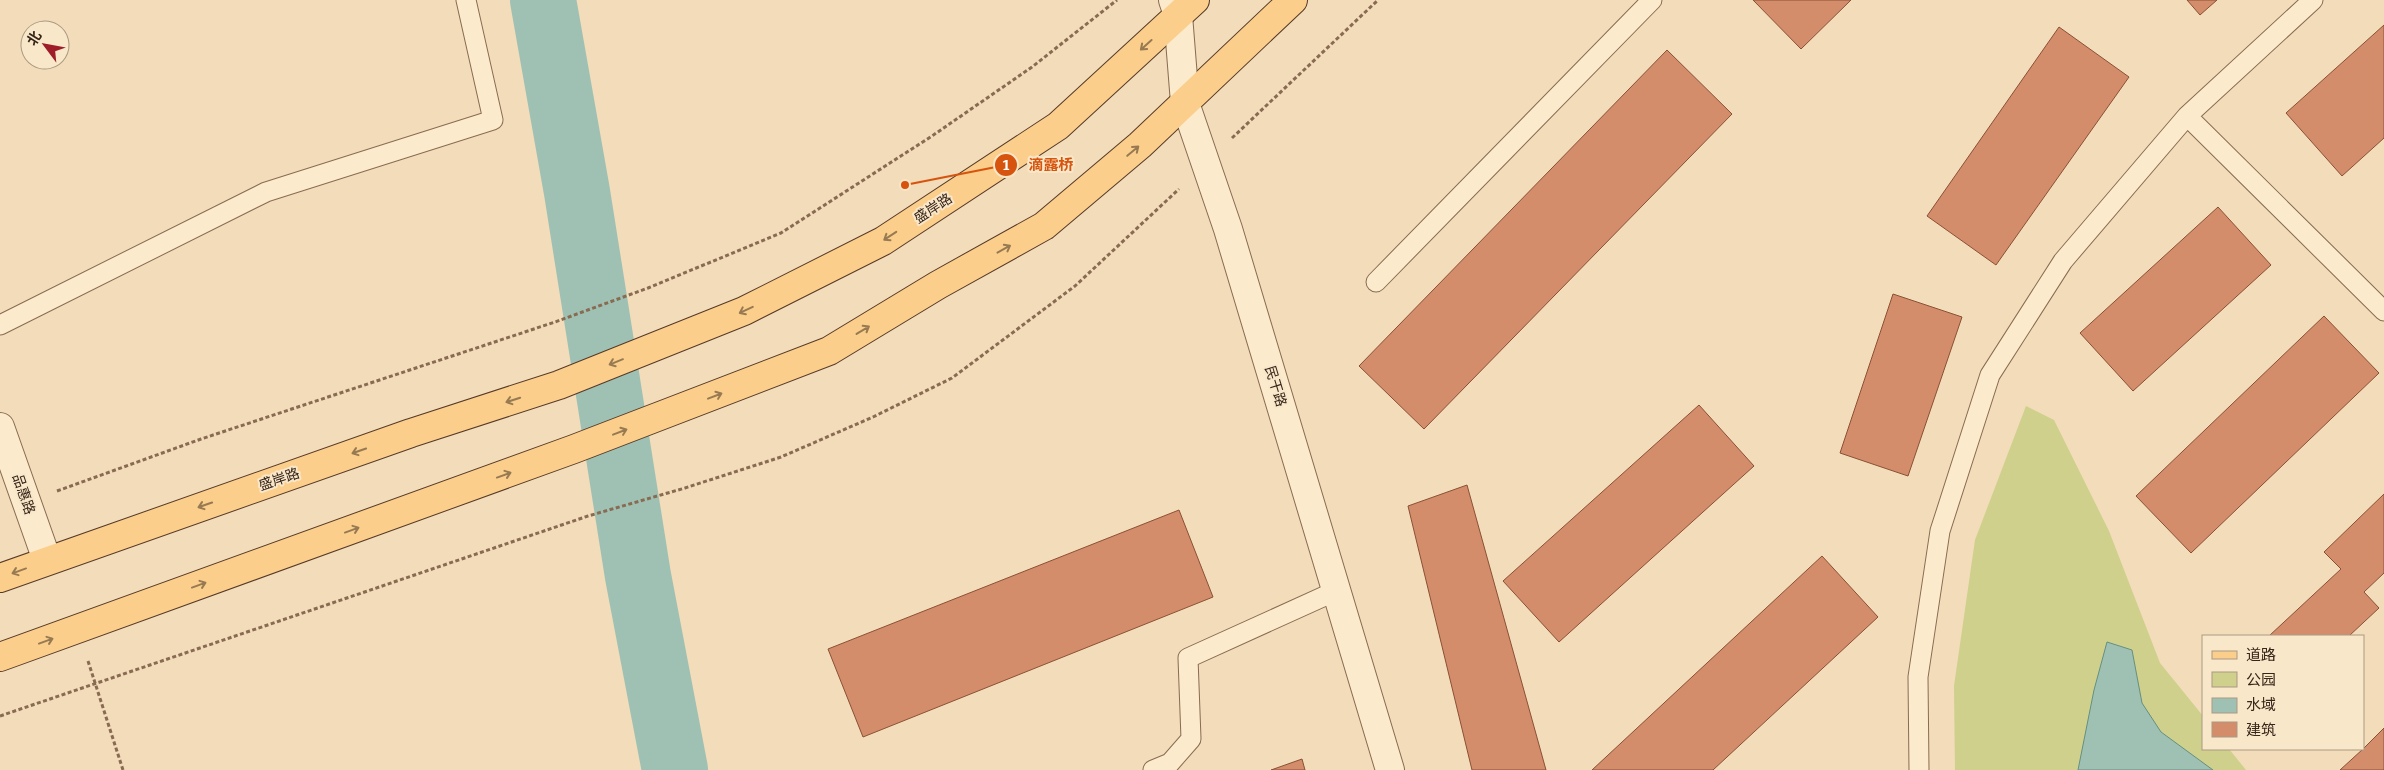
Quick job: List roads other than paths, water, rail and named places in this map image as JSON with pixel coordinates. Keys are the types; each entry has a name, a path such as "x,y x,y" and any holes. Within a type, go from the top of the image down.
{"main road":[{"path":"0,657 670,414 829,351 938,285 1044,226 1140,145 1293,0"},
{"name":"盛岸路","path":"0,578 411,433 559,384 744,311 883,241 1058,126 1182,5"}],"street":[{"name":"民干路","path":"1182,5 1185,103 1228,229 1338,590 1390,770"},
{"name":"品惠路","path":"0,427 47,560"}],"lane":[{"path":"0,325 266,192 492,120 466,0"},
{"path":"1376,282 1652,0"},
{"path":"1919,770 1918,677 1940,531 1990,375 2063,261 2187,116 2313,0"},
{"path":"2187,116 2384,311"},
{"path":"1152,770 1170,763 1191,738 1188,658 1338,590"}],"water":[{"path":"2107,642 2132,650 2142,703 2161,732 2213,770 2078,770 2094,690"}],"waterway":[{"path":"543,0 577,192 638,576 675,770"}],"place":[{"name":"滴露桥","path":"905,185"}]}
